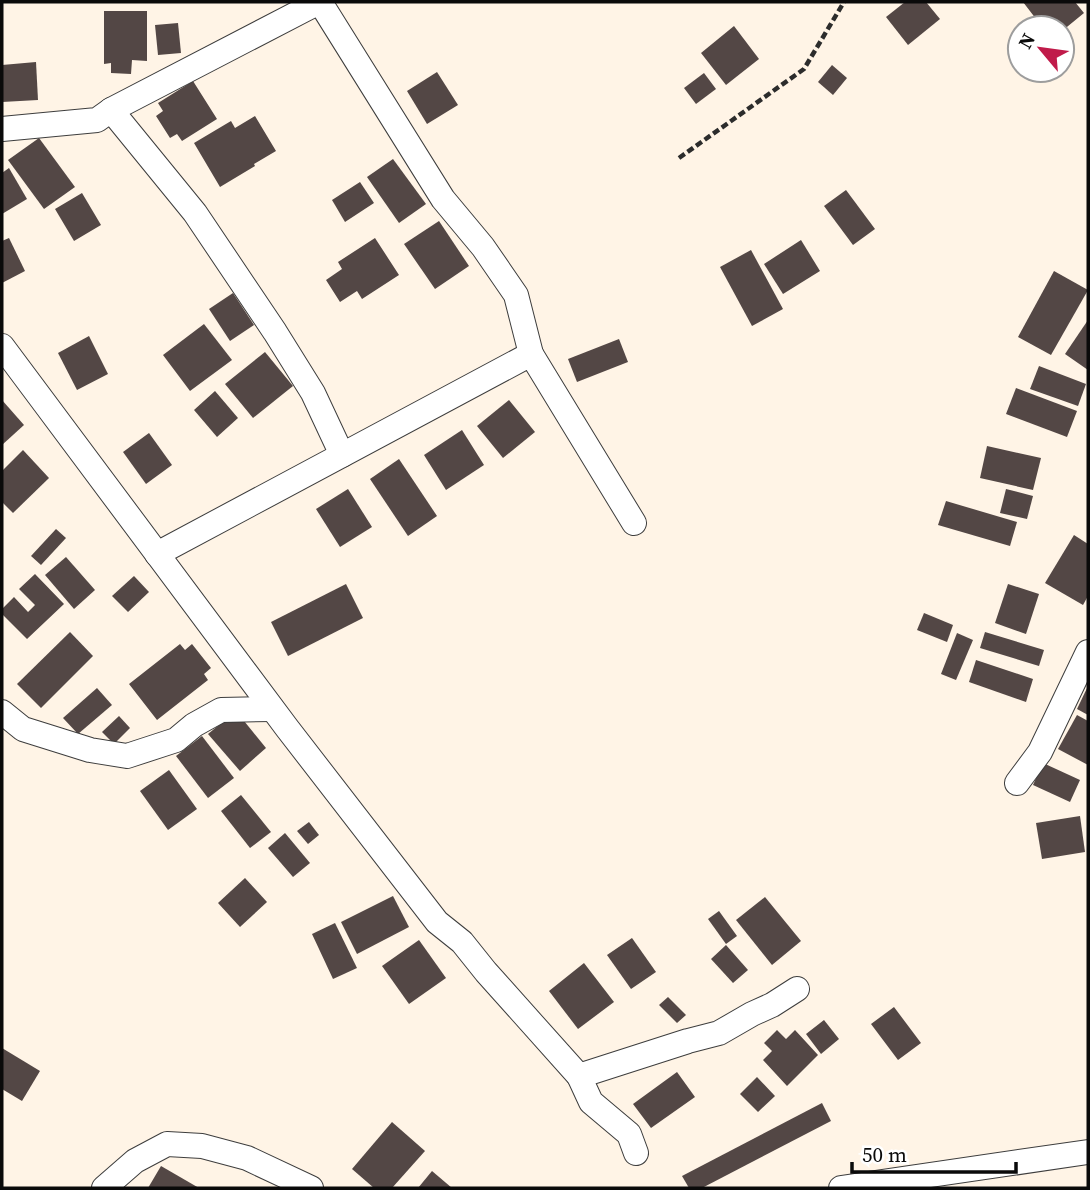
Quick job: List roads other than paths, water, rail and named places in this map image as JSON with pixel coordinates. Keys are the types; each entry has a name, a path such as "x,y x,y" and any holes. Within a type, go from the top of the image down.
{"street":[{"path":"2,129 97,120 111,110 319,2 443,199 483,247 516,295 531,354 634,523"},
{"path":"111,110 195,213 275,331 313,393 342,455"},
{"path":"2,346 272,709 438,922 462,942 579,1076 591,1102 629,1134 636,1153"},
{"path":"157,554 531,354"},
{"path":"1017,783 1040,752 1088,652"},
{"path":"2,712 23,729 90,750 127,756 176,740 194,725 221,710 272,709"},
{"path":"579,1076 719,1033 797,989"},
{"path":"104,1188 135,1161 167,1144 202,1146 247,1158 311,1188"},
{"path":"841,1188 1088,1152"}]}
